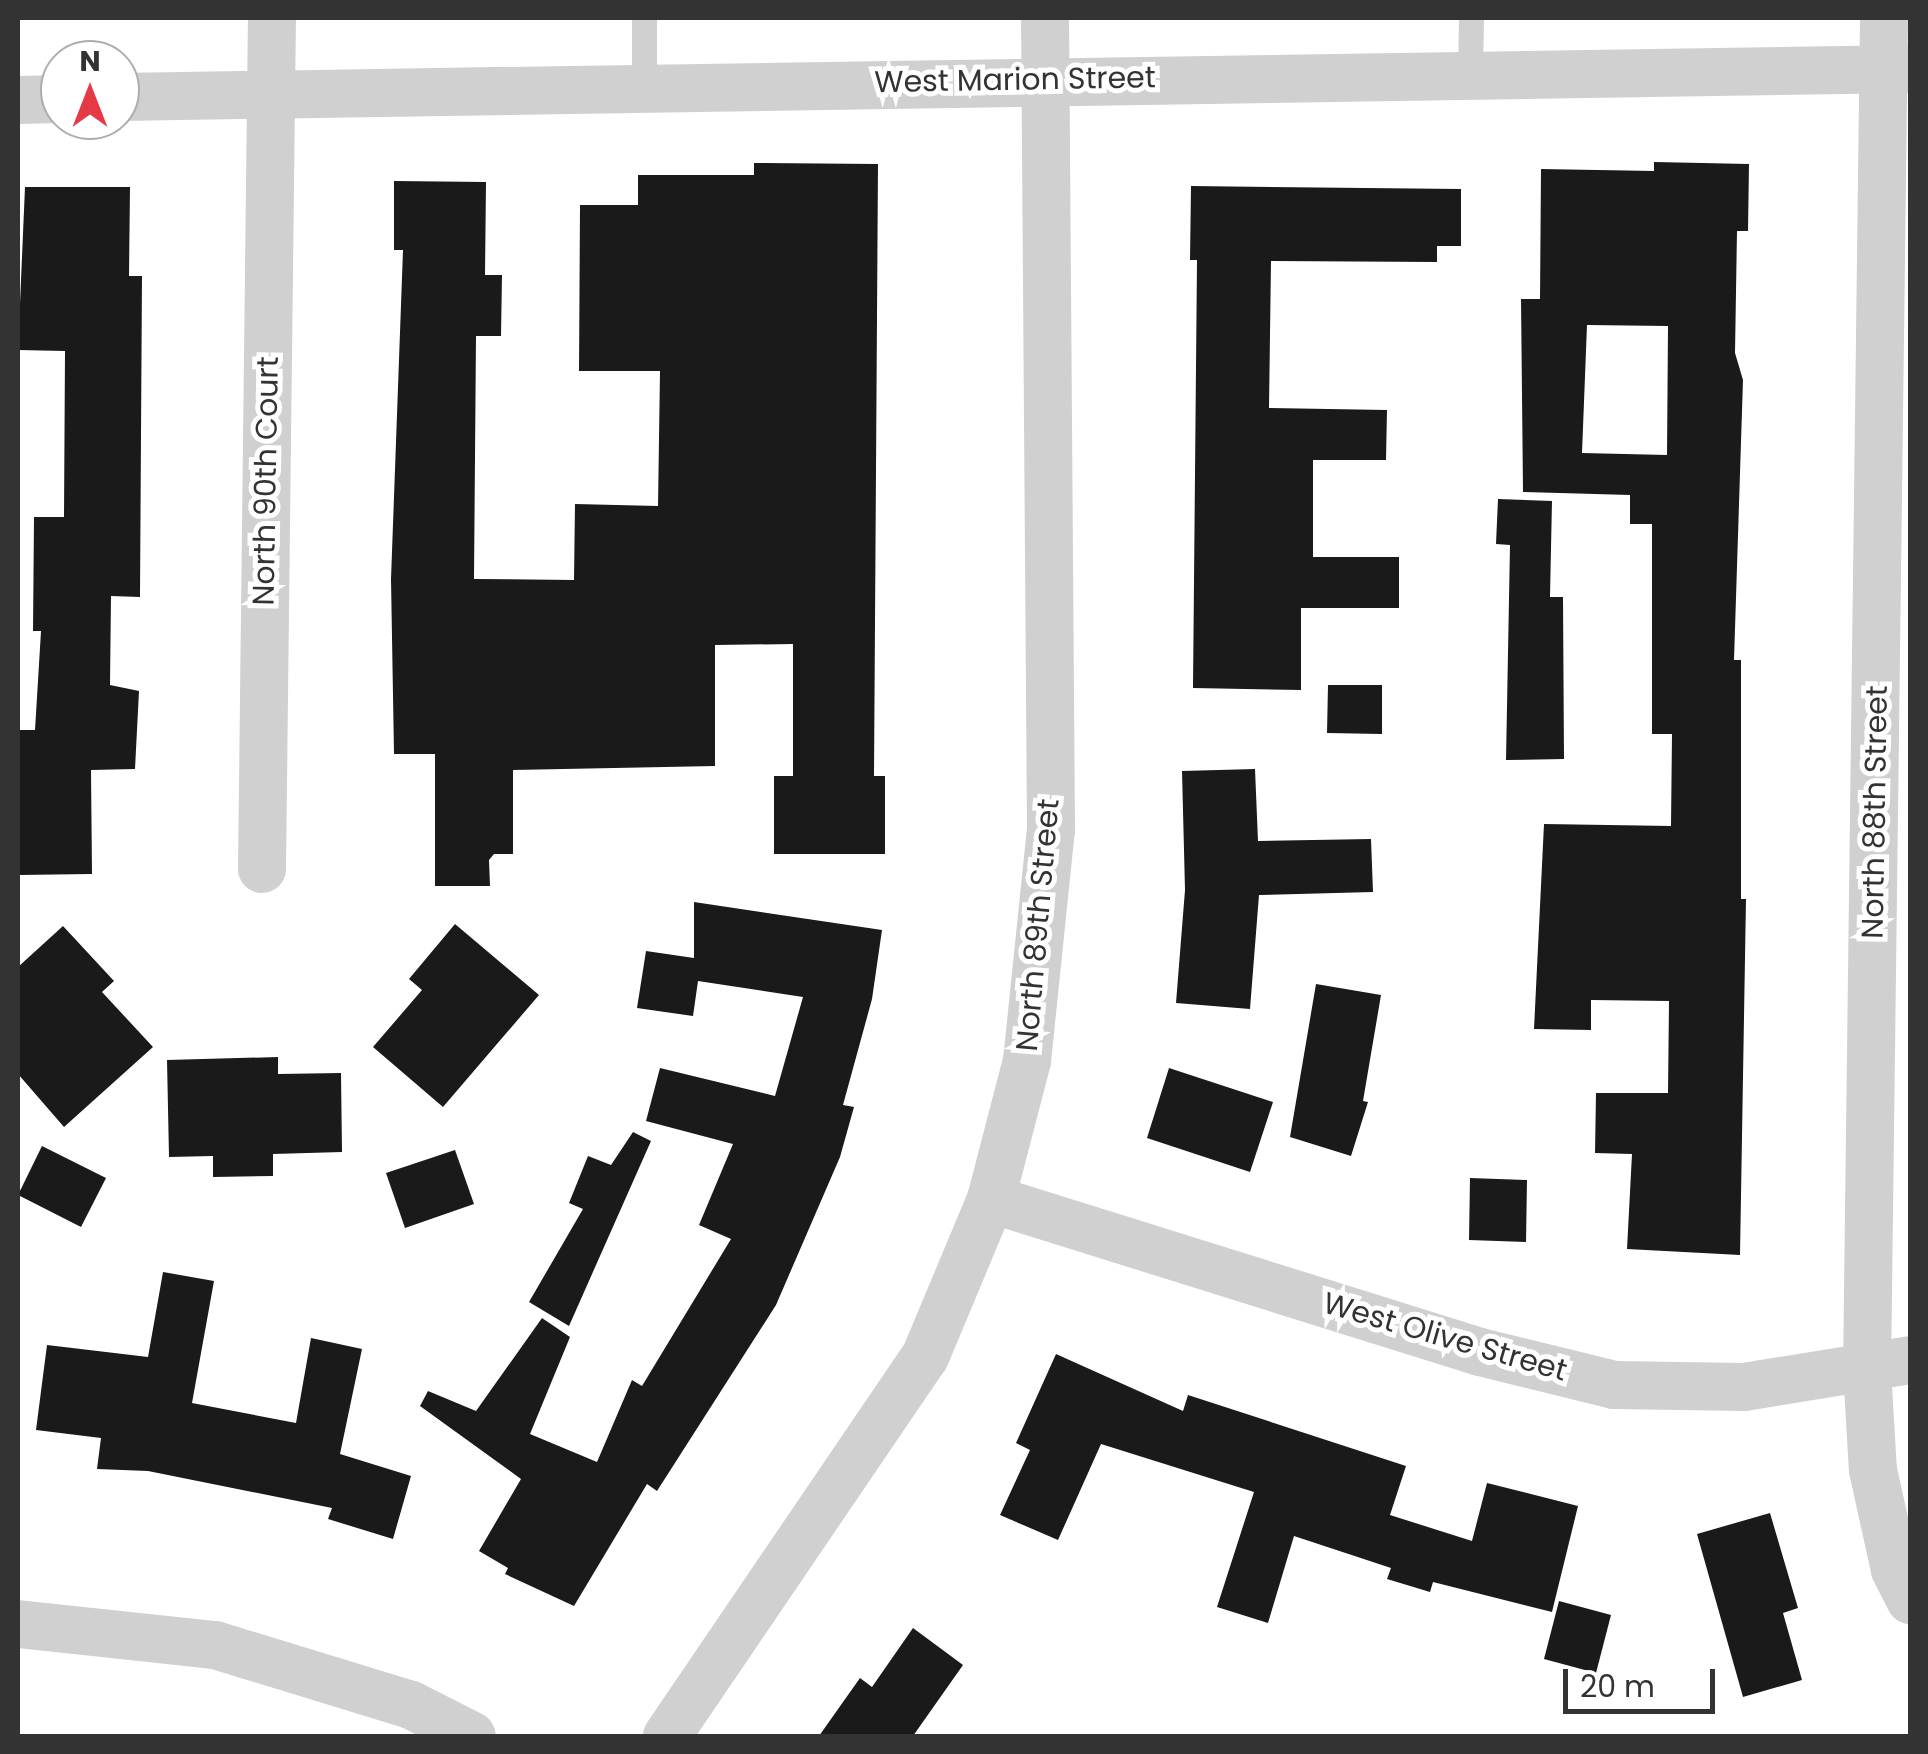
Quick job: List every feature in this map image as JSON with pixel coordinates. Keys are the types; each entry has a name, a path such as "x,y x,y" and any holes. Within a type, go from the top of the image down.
{"street":[{"name":"North 90th Court","path":"262,869 272,18"},
{"name":"North 89th Street","path":"667,1736 925,1357 991,1199 1027,1061 1051,830 1045,18"},
{"name":"North 88th Street","path":"1884,18 1897,69 1889,1365 1873,1470 1895,1570 1910,1600"},
{"name":"West Marion Street","path":"140,96 1044,79 1897,69"},
{"name":"West Olive Street","path":"991,1199 1480,1352 1614,1385 1744,1388 1889,1365"},
{"path":"18,1624 215,1644 410,1704 472,1736"}],"lane":[{"path":"644,18 644,86"},
{"path":"1470,76 1471,18"}],"building":[{"path":"1654,162 1749,164 1748,231 1737,231 1735,353 1743,380 1734,660 1741,660 1741,899 1746,899 1740,1255 1627,1249 1632,1154 1595,1153 1596,1093 1668,1093 1669,1001 1591,1000 1591,1030 1534,1029 1544,824 1671,826 1672,734 1652,734 1652,524 1630,524 1630,495 1523,492 1521,299 1540,299 1541,169 1654,171","holes":["1587,325 1668,326 1667,455 1582,453"]},
{"path":"754,163 878,164 874,776 885,776 885,854 774,854 774,776 793,776 793,644 715,645 715,766 513,770 513,854 494,854 489,860 490,886 435,886 435,754 394,754 391,579 403,250 394,250 394,181 486,182 485,275 502,275 501,336 476,336 474,579 574,580 575,504 658,506 660,371 579,371 580,205 638,205 638,175 754,175"},
{"path":"1191,186 1461,189 1461,246 1437,246 1437,262 1271,261 1269,408 1387,410 1386,460 1313,460 1313,557 1399,557 1399,608 1301,608 1301,690 1193,688 1197,260 1190,260"},
{"path":"25,187 130,187 129,276 142,276 140,597 111,596 110,685 139,691 135,769 91,770 92,874 18,875 19,730 35,730 41,631 33,631 34,517 64,517 65,351 18,350"},
{"path":"1498,499 1552,501 1550,597 1563,597 1564,759 1506,760 1510,545 1496,544"},
{"path":"1328,685 1382,685 1382,734 1327,733"},
{"path":"1255,769 1258,841 1371,839 1373,892 1259,895 1250,1009 1176,1003 1185,890 1182,771"},
{"path":"694,902 882,930 872,999 843,1105 854,1107 840,1157 776,1305 657,1491 647,1484 574,1606 505,1574 508,1568 479,1551 521,1479 420,1406 428,1391 476,1411 542,1318 570,1337 530,1434 597,1462 632,1380 642,1386 731,1239 699,1225 733,1144 646,1121 660,1068 775,1096 803,997 698,981 693,1016 637,1008 646,951 694,958"},
{"path":"455,924 539,995 443,1107 373,1047 422,990 409,979"},
{"path":"63,926 114,981 102,992 153,1047 64,1127 18,1074 18,967"},
{"path":"1316,984 1381,995 1363,1101 1368,1102 1351,1156 1290,1137"},
{"path":"278,1057 278,1074 341,1073 342,1152 273,1154 273,1176 213,1177 213,1156 169,1157 167,1060"},
{"path":"1169,1068 1273,1102 1250,1172 1147,1138"},
{"path":"633,1132 651,1141 569,1326 529,1302 583,1209 569,1203 588,1156 611,1165"},
{"path":"42,1146 106,1178 81,1227 18,1195"},
{"path":"455,1150 474,1204 405,1228 386,1173"},
{"path":"1470,1178 1527,1180 1526,1242 1469,1240"},
{"path":"163,1272 214,1281 192,1403 296,1423 311,1338 362,1349 340,1454 411,1476 393,1539 328,1519 332,1508 148,1471 97,1469 101,1438 36,1430 47,1345 148,1357"},
{"path":"1056,1354 1183,1411 1188,1395 1406,1466 1390,1515 1472,1541 1487,1483 1578,1506 1552,1612 1433,1582 1430,1592 1387,1579 1391,1568 1294,1536 1268,1623 1217,1607 1254,1492 1101,1444 1058,1540 1000,1515 1030,1450 1016,1443"},
{"path":"1770,1513 1798,1608 1783,1613 1802,1680 1743,1697 1697,1534"},
{"path":"1559,1601 1611,1615 1596,1673 1544,1659"},
{"path":"913,1628 963,1665 913,1736 819,1736 860,1678 872,1687"}]}
